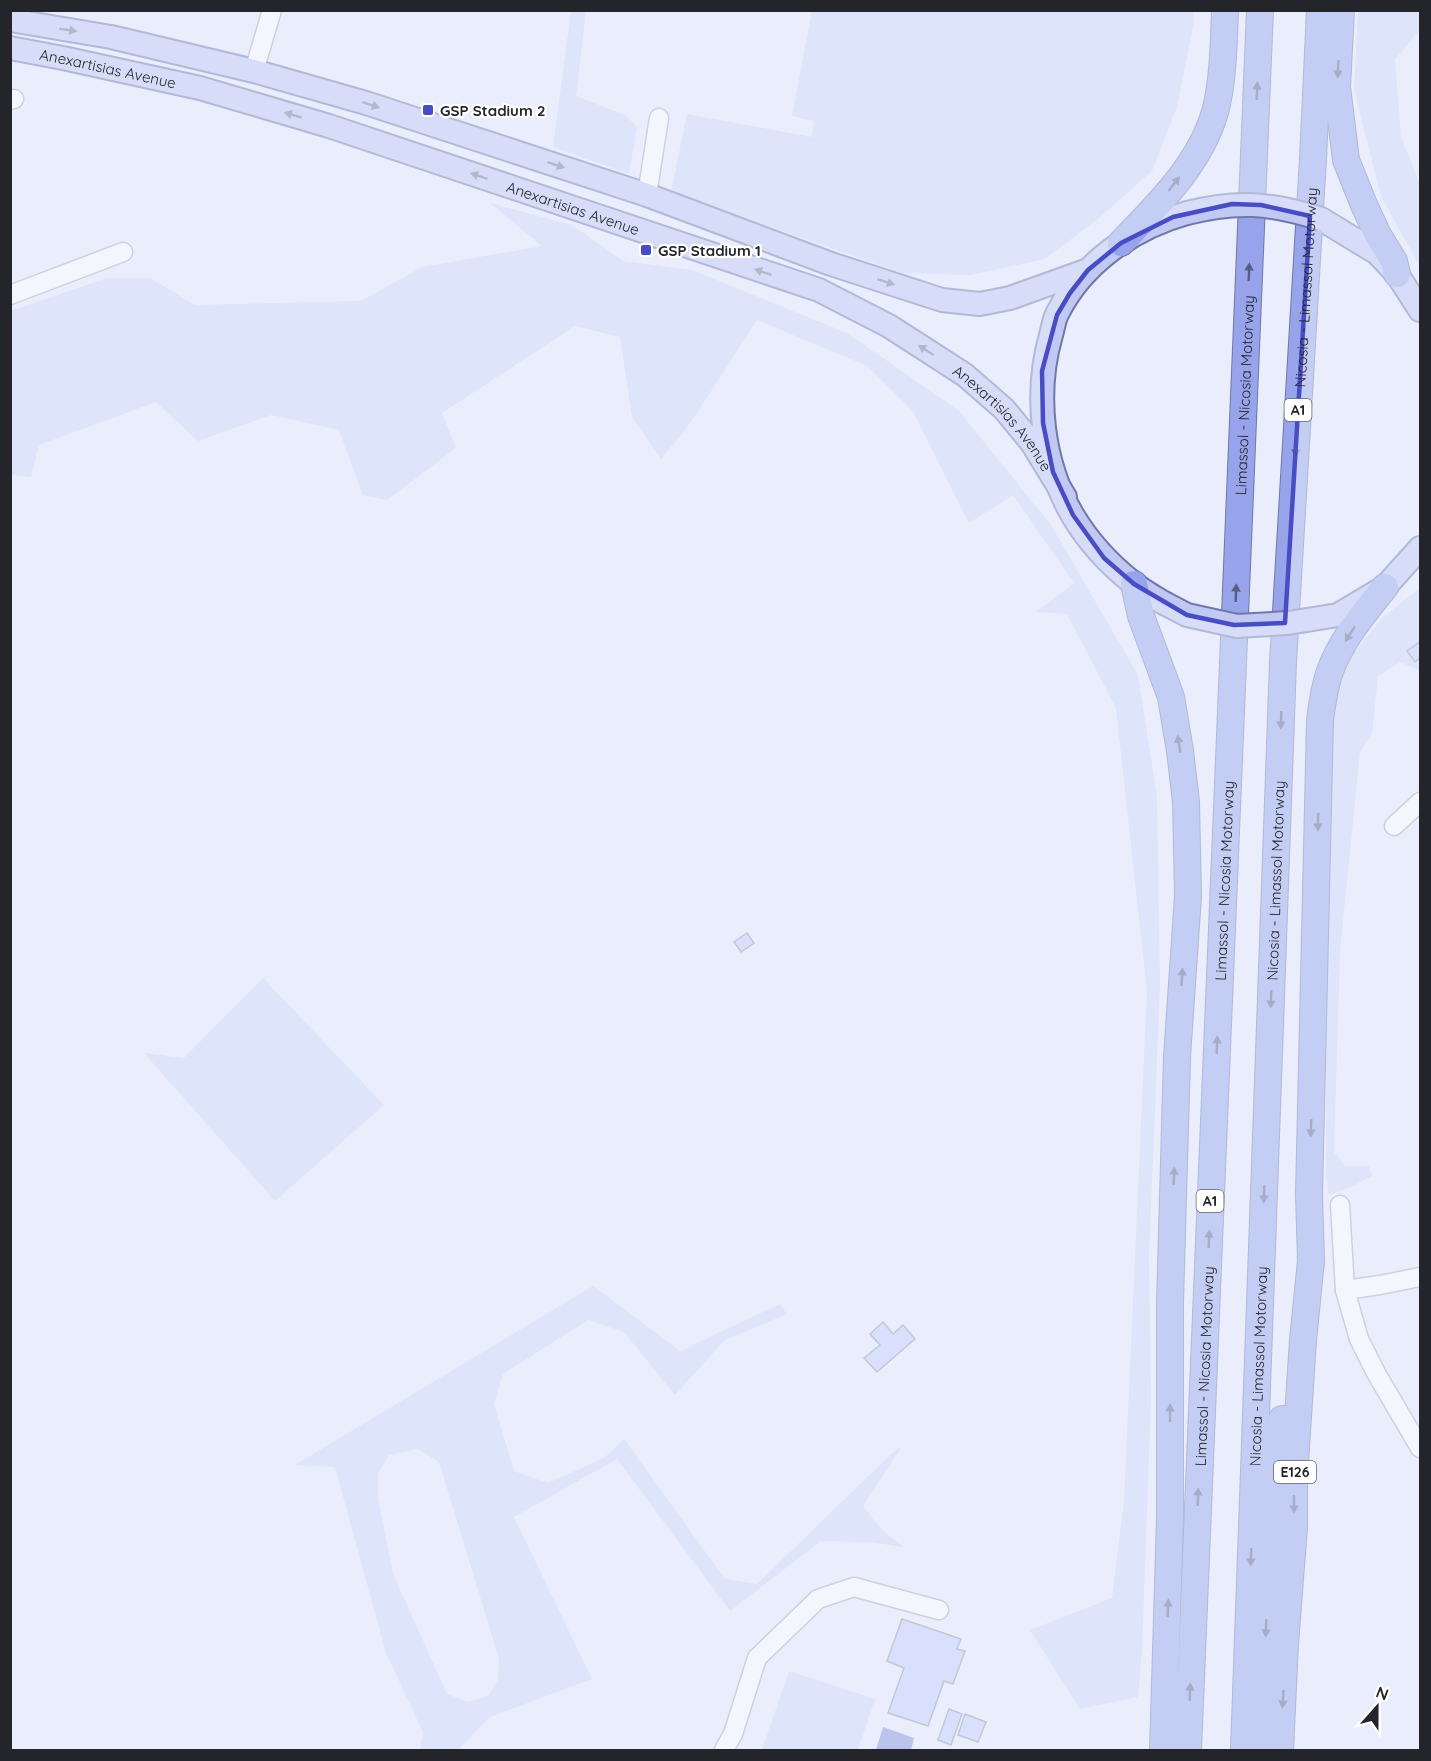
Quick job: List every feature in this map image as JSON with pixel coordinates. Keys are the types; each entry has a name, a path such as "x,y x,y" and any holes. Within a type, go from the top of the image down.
{"highway":[{"path":"1121,243 1157,206 1195,156 1206,136 1215,111 1225,10"},
{"name":"Limassol - Nicosia Motorway","path":"1188,1750 1260,10"},
{"name":"Nicosia - Limassol Motorway","path":"1244,1750 1283,662 1320,10"},
{"path":"1341,10 1337,87 1346,160 1369,215 1394,261 1397,274"},
{"path":"1262,1750 1264,1669 1276,1475 1310,1194 1320,720 1329,673 1338,652 1361,616 1390,581"},
{"path":"1134,584 1141,616 1171,697 1186,802 1188,896 1178,1056 1171,1279 1170,1518 1163,1750"},
{"name":"E126","path":"1280,1750 1294,1527 1294,1478 1303,1340 1311,1261 1310,1194"},
{"path":"1250,1750 1264,1669"}],"main road":[{"name":"Anexartisias Avenue","path":"10,20 111,37 254,71 377,107 647,195 831,264 942,300 980,304 1000,300 1088,270"},
{"name":"Anexartisias Avenue","path":"10,48 200,88 329,126 819,291 889,326 965,375 1004,409 1032,442 1065,497"},
{"path":"1420,310 1397,274 1377,253 1321,219 1261,205 1232,204 1187,213 1149,227 1121,243 1088,270 1056,315 1042,371 1043,423 1053,472 1073,515 1104,558 1134,584 1186,615 1237,626 1288,623 1338,615 1420,563"},
{"path":"1390,581 1420,548"}],"street":[{"path":"254,71 272,10"},
{"path":"647,195 659,118"},
{"path":"10,295 123,252"},
{"path":"1394,826 1420,802"},
{"path":"1341,1205 1345,1290 1359,1339 1420,1448"},
{"path":"1345,1290 1420,1277"},
{"path":"724,1750 733,1734 757,1658 818,1599 854,1587 939,1610"}],"highlighted area":[{"path":"1232,204 1261,205 1310,216 1285,623 1234,625 1187,615 1134,584 1104,558 1073,515 1053,472 1043,423 1042,371 1057,315 1088,270 1121,243 1173,217"}],"shaded area":[{"path":"812,10 1194,11 1177,107 1152,171 1099,218 1045,259 970,275 902,273 671,192 687,114 812,137 814,121 792,116"},
{"path":"571,11 586,11 576,96 625,115 637,127 629,174 553,147"},
{"path":"1358,11 1420,11 1420,30 1395,59 1401,137 1420,184 1420,267 1381,196 1354,90"},
{"path":"490,203 572,225 623,261 692,270 847,333 959,411 1051,525 1138,675 1157,797 1160,986 1149,1255 1151,1400 1142,1649 1138,1697 1080,1709 1030,1630 1112,1598 1124,1501 1147,991 1116,708 1067,614 1036,612 1074,583 1013,495 969,523 913,411 867,366 757,320 691,422 661,459 632,417 620,337 575,326 442,413 456,448 387,500 363,495 339,430 271,415 198,441 156,402 39,445 31,477 11,475 11,311 107,278 150,278 195,305 361,301 422,267 542,246"},
{"path":"1420,588 1420,671 1400,662 1378,676 1372,734 1360,752 1340,951 1334,1152 1345,1166 1369,1166 1372,1176 1329,1195 1326,1175 1327,742 1338,679 1344,665 1383,617"},
{"path":"263,978 384,1105 275,1201 144,1053 184,1058"},
{"path":"593,1286 680,1351 780,1304 787,1314 725,1340 675,1395 624,1332 588,1320 503,1374 494,1404 514,1471 548,1483 604,1458 624,1439 725,1579 757,1584 902,1446 863,1506 882,1530 903,1547 870,1542 821,1541 730,1611 617,1459 514,1517 592,1679 490,1717 458,1750 420,1750 423,1732 386,1653 335,1467 295,1465","holes":["418,1449 439,1462 499,1659 498,1680 488,1696 468,1702 447,1694 393,1574 378,1499 378,1473 389,1455"]},
{"path":"789,1671 875,1699 858,1750 762,1750"}],"water":[{"path":"883,1727 914,1738 911,1750 876,1750"}],"building":[{"path":"1420,642 1420,658 1415,662 1407,651"},
{"path":"747,933 754,943 741,952 734,942"},
{"path":"883,1322 893,1334 903,1325 915,1339 877,1372 864,1358 880,1345 870,1334"},
{"path":"902,1619 961,1639 957,1649 965,1651 953,1684 944,1681 928,1726 888,1713 904,1668 887,1661"},
{"path":"949,1709 962,1714 951,1745 938,1740"},
{"path":"965,1714 986,1722 978,1742 958,1735"}],"place":[{"name":"GSP Stadium 2","path":"428,110"},
{"name":"GSP Stadium 1","path":"646,250"}]}
